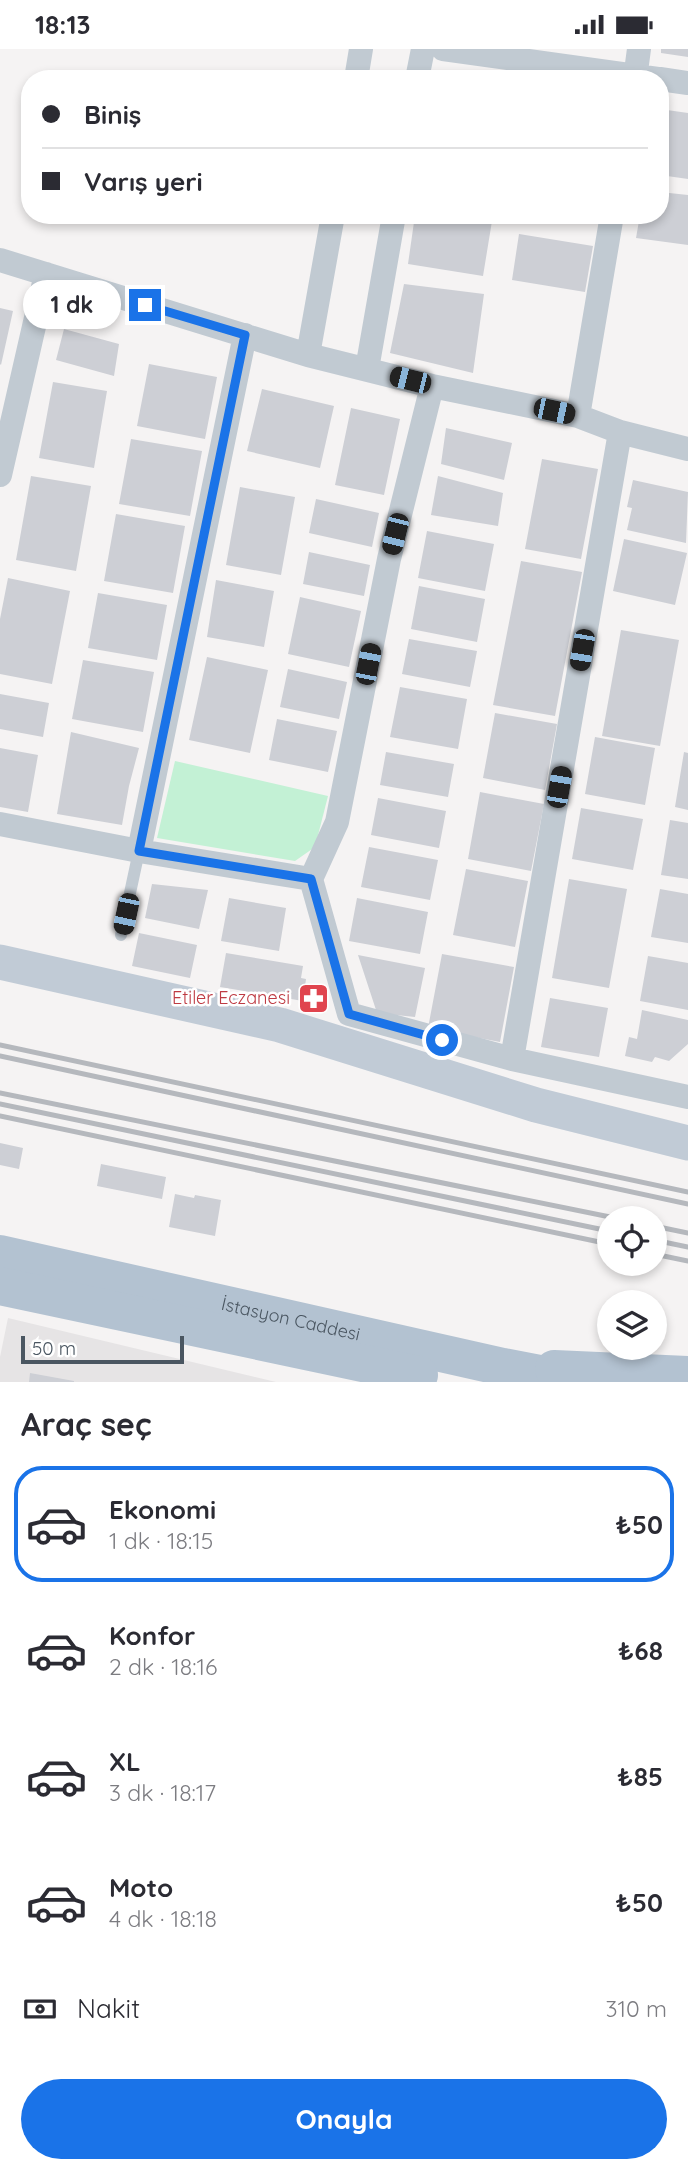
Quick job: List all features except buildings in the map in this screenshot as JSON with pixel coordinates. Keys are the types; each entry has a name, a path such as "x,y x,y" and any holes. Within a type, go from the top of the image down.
{"main road":[{"path":"0,962 280,1025 536,1105 688,1143"},
{"name":"İstasyon Caddesi","path":"0,1254 503,1367 581,1382"},
{"name":"İstasyon Caddesi","path":"0,1286 400,1376 450,1382"},
{"path":"503,1367 688,1375"}],"street":[{"path":"358,70 361,49"},
{"path":"420,70 423,49"},
{"path":"443,49 591,70"},
{"path":"639,49 645,70"},
{"path":"669,81 688,83"},
{"path":"308,355 330,224"},
{"path":"367,369 392,224"},
{"path":"578,416 610,224"},
{"path":"0,260 308,355 432,386 578,416 620,432 688,449"},
{"path":"0,475 46,274"},
{"path":"139,851 245,335"},
{"path":"432,386 388,559 337,822 311,879 349,1014 512,1059 688,1097"},
{"path":"512,1059 620,432"},
{"path":"0,824 139,851 311,879"}],"lane":[{"path":"121,935 139,851"}],"shaded area":[{"path":"8,1318 276,1382 0,1382 0,1357"}],"green space":[{"path":"175,761 328,796 315,847 295,861 157,838"}],"railway":[{"path":"0,1045 688,1192"},
{"path":"0,1056 688,1204"},
{"path":"0,1093 597,1214"},
{"path":"0,1104 597,1228"},
{"path":"0,1116 597,1241"},
{"path":"667,1229 688,1233"},
{"path":"667,1243 688,1247"},
{"path":"667,1257 688,1261"}],"place":[{"name":"Etiler Eczanesi","path":"313,998"}],"route":[{"path":"145,305 245,335 139,851 311,879 349,1014 442,1040"}]}
